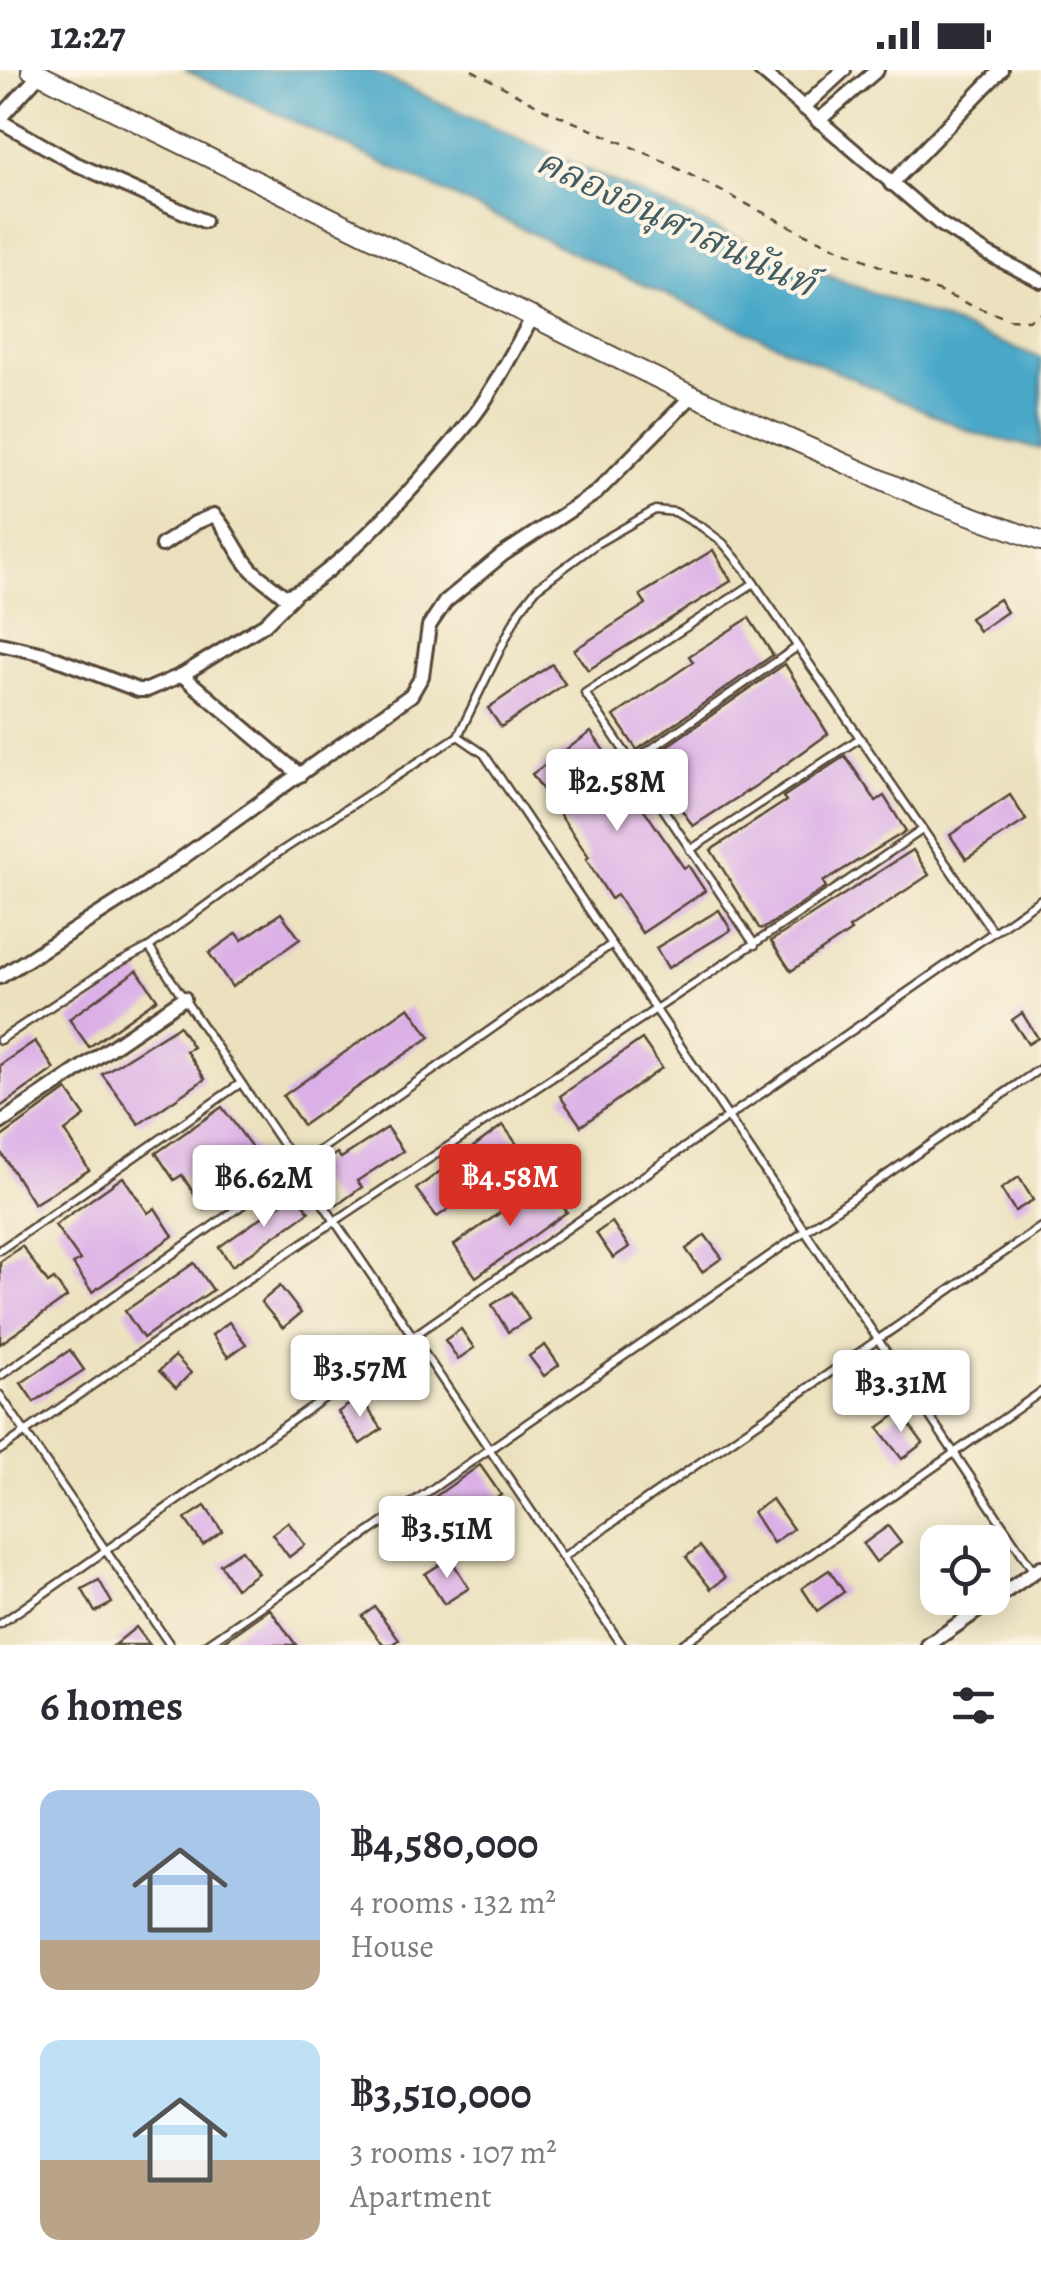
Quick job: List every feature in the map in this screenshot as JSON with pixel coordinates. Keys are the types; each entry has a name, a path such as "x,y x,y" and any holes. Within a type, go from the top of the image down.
{"main road":[{"path":"36,72 693,395 925,499 1041,541"}],"street":[{"path":"760,70 891,184 955,233 1041,281"},
{"path":"803,108 844,70"},
{"path":"818,121 877,70"},
{"path":"891,184 1001,70"},
{"path":"36,72 0,119 74,163 204,221"},
{"path":"0,644 44,654 138,690 148,690 182,675 264,624 338,562 404,496 481,405 534,316"},
{"path":"0,977 140,888 410,695 422,676 429,626 445,602 502,556 596,492 693,395"},
{"path":"162,544 195,522 214,515 228,529 234,546 252,570 284,596 294,595"},
{"path":"182,675 300,775"},
{"path":"0,1122 184,998"},
{"path":"928,1645 1038,1569"}],"lane":[{"path":"0,1040 109,968 149,947 272,858 458,736 519,611 538,587 630,522 655,510 675,512 702,526 722,543 754,583 992,932"},
{"path":"754,583 585,693 755,945"},
{"path":"630,762 797,646"},
{"path":"458,736 484,754 954,1453 1038,1569"},
{"path":"690,850 860,738"},
{"path":"0,1450 922,830"},
{"path":"0,1624 1041,899"},
{"path":"0,1376 612,944"},
{"path":"149,947 622,1645"},
{"path":"206,1645 1041,1068"},
{"path":"0,1250 241,1084"},
{"path":"563,1557 1041,1227"},
{"path":"681,1645 1041,1392"},
{"path":"0,1395 170,1645"}],"path":[{"path":"472,70 546,110 655,157 804,233 950,296 1009,319 1028,320 1041,313"}],"water":[{"name":"คลองอนุศาสนนันท์","path":"185,70 369,70 762,250 1041,358 1041,449 976,434 580,256"}],"building":[{"path":"713,550 731,581 588,670 574,650 646,604 640,595"},
{"path":"999,599 1007,612 979,631 970,618"},
{"path":"749,618 773,655 637,750 614,716 693,662 689,656"},
{"path":"552,664 565,684 501,727 488,708"},
{"path":"785,664 828,734 693,826 647,760"},
{"path":"591,732 684,868 688,865 705,891 642,933 617,895 611,899 586,859 589,857 532,774"},
{"path":"845,756 876,801 884,796 906,831 823,882 826,887 759,928 711,850"},
{"path":"1010,795 1026,820 966,859 950,835"},
{"path":"913,850 929,875 791,971 771,941"},
{"path":"719,910 731,930 668,968 656,948"},
{"path":"281,913 300,939 232,987 209,953 237,933 242,940"},
{"path":"137,970 157,999 89,1047 69,1019"},
{"path":"409,1007 430,1037 303,1125 283,1096"},
{"path":"1022,1013 1038,1038 1028,1044 1012,1020"},
{"path":"179,1026 193,1047 186,1051 205,1079 139,1124 102,1074"},
{"path":"642,1039 662,1068 581,1126 560,1096"},
{"path":"35,1041 54,1069 0,1107 0,1065"},
{"path":"67,1090 85,1116 65,1131 89,1170 34,1204 0,1151 0,1138"},
{"path":"222,1107 268,1169 204,1210 182,1175 174,1180 156,1153"},
{"path":"503,1125 524,1154 437,1217 416,1189"},
{"path":"387,1128 403,1151 357,1181 362,1187 337,1205 312,1171 337,1153 341,1158"},
{"path":"123,1177 148,1213 155,1208 173,1236 92,1292 73,1264 80,1260 55,1225"},
{"path":"1019,1177 1033,1200 1015,1211 1001,1189"},
{"path":"545,1181 567,1212 476,1277 454,1245"},
{"path":"296,1193 309,1212 232,1266 219,1247"},
{"path":"612,1222 629,1247 613,1258 596,1233"},
{"path":"705,1235 722,1258 702,1272 686,1249"},
{"path":"22,1246 48,1283 54,1279 67,1297 0,1344 0,1262"},
{"path":"194,1263 213,1290 143,1338 125,1311"},
{"path":"280,1286 301,1313 283,1328 261,1302"},
{"path":"512,1292 529,1319 508,1332 492,1305"},
{"path":"229,1322 246,1344 228,1357 212,1335"},
{"path":"461,1329 474,1348 458,1359 445,1340"},
{"path":"545,1345 559,1365 544,1376 529,1356"},
{"path":"70,1350 84,1370 34,1402 21,1383"},
{"path":"175,1356 191,1373 176,1388 159,1371"},
{"path":"405,1362 417,1378 400,1391 388,1376"},
{"path":"360,1397 382,1429 360,1444 338,1412"},
{"path":"900,1412 923,1443 902,1459 878,1428"},
{"path":"480,1465 501,1495 440,1538 419,1508"},
{"path":"772,1499 793,1529 773,1543 753,1512"},
{"path":"205,1506 222,1531 203,1545 185,1519"},
{"path":"288,1522 305,1545 289,1557 272,1534"},
{"path":"888,1526 901,1543 876,1562 863,1544"},
{"path":"700,1546 725,1578 711,1589 686,1557"},
{"path":"242,1550 258,1573 236,1588 220,1564"},
{"path":"450,1558 469,1588 444,1604 425,1574"},
{"path":"829,1570 844,1592 817,1611 802,1588"},
{"path":"99,1580 112,1603 95,1612 82,1589"},
{"path":"375,1607 399,1640 392,1645 383,1645 362,1616"},
{"path":"270,1609 296,1645 219,1645 264,1613"},
{"path":"136,1627 150,1645 114,1645"}]}
